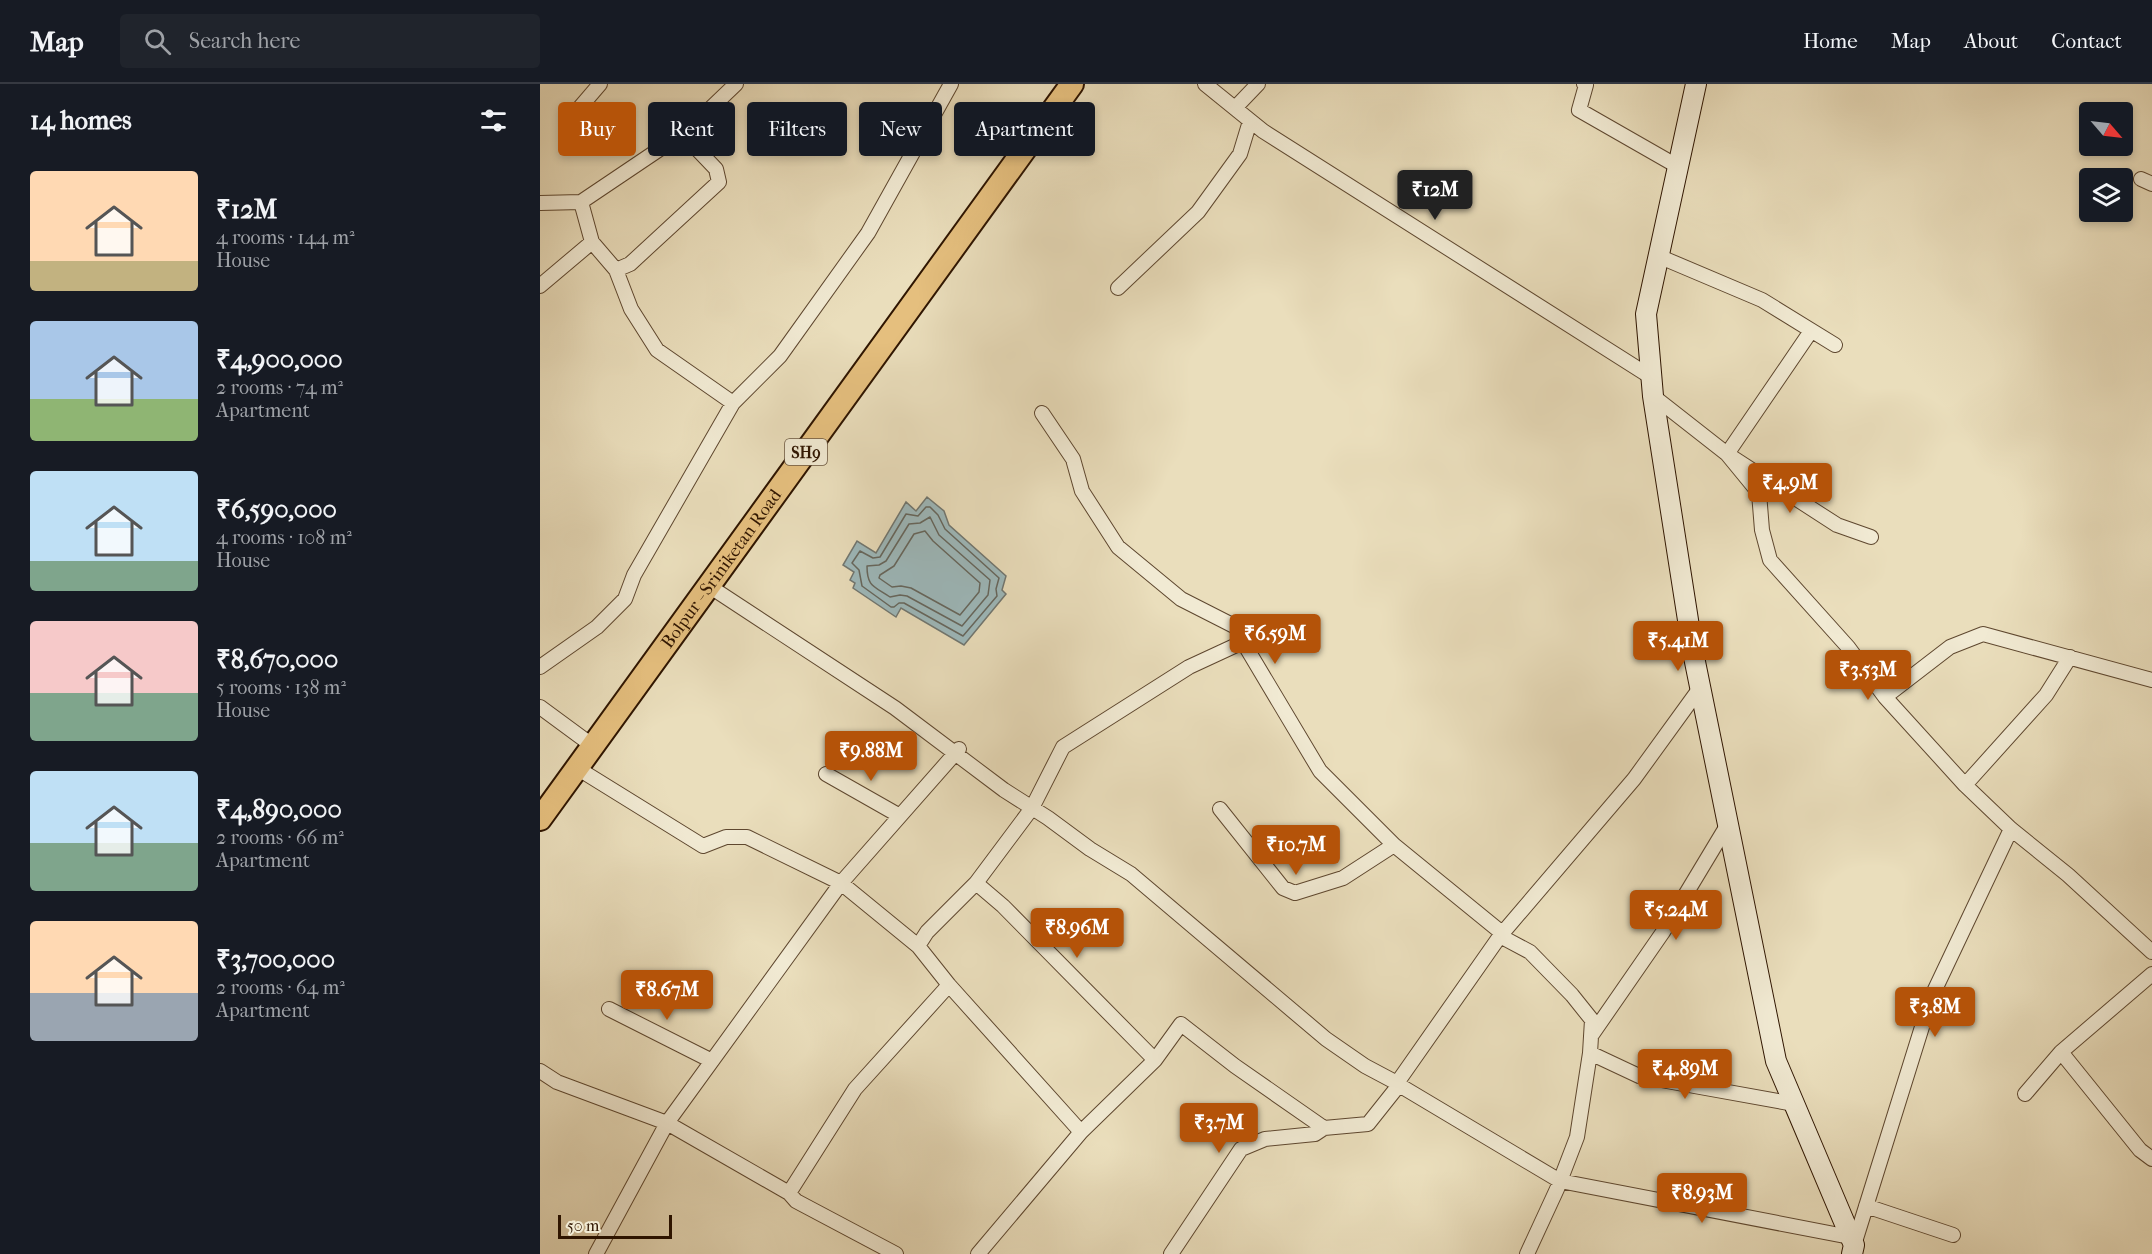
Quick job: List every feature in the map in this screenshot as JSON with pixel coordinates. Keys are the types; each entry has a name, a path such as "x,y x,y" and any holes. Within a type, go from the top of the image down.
{"main road":[{"name":"Bolpur - Sriniketan Road","path":"540,819 1072,84"}],"street":[{"path":"585,102 600,84"},
{"path":"717,102 736,84"},
{"path":"540,667 597,627 626,599 634,575 733,403 780,356 868,233 951,84"},
{"path":"1205,84 1263,131 1652,386 1727,454 1760,493 1762,531 1770,561 1848,647 1885,697 1965,785 2011,829 2068,875 2152,952"},
{"path":"1234,108 1258,84"},
{"path":"1584,84 1586,85 1579,110 1677,166"},
{"path":"1696,84 1646,314 1652,386 1700,688 1776,1061 1852,1245"},
{"path":"1118,288 1198,212 1240,154 1250,121"},
{"path":"540,203 581,202 649,156"},
{"path":"616,270 630,264 719,183 716,170 703,156"},
{"path":"581,202 592,242 616,270 631,309 657,350 733,403"},
{"path":"540,286 592,242"},
{"path":"1658,256 1762,300 1835,345"},
{"path":"1727,454 1811,331"},
{"path":"1042,414 1073,459 1082,491 1118,547 1181,599 1240,629 1243,642 1320,771 1394,845 1501,934 1530,952 1572,995 1592,1020 1590,1053 1577,1137 1527,1254"},
{"path":"1727,454 1837,525 1871,537"},
{"path":"709,586 895,708 957,751 1004,790 1131,874 1326,1039 1365,1066 1397,1083 1501,934 1634,779 1700,688"},
{"path":"1885,697 1950,647 1983,634 2152,680"},
{"path":"918,946 927,932 976,883 1032,808 1063,747 1189,667 1243,642"},
{"path":"1965,785 2046,695 2070,657"},
{"path":"540,707 593,746"},
{"path":"596,1254 668,1123 712,1061 841,883 957,751"},
{"path":"577,768 703,846 726,837 747,837 841,883 918,946 949,985 1081,1132"},
{"path":"826,774 900,816"},
{"path":"1220,809 1283,888 1295,893 1343,878 1394,845"},
{"path":"1591,1036 1657,941 1728,824"},
{"path":"1852,1245 1931,998 2011,829"},
{"path":"976,883 1003,906 1155,1060"},
{"path":"2025,1094 2061,1052 2152,974"},
{"path":"789,1193 855,1089 949,985"},
{"path":"609,1009 712,1061"},
{"path":"978,1254 1081,1132 1155,1060 1181,1024 1235,1066 1324,1128"},
{"path":"2061,1052 2139,1150 2152,1159"},
{"path":"1590,1053 1639,1076 1794,1104"},
{"path":"540,1071 557,1082 668,1123 789,1193 796,1201 896,1254"},
{"path":"1171,1254 1241,1149 1265,1139 1315,1134 1324,1128 1368,1124 1399,1085 1560,1181 1852,1245"},
{"path":"1866,1206 1953,1234"}],"water":[{"path":"927,497 944,511 949,525 1006,576 1002,590 1006,594 964,645 901,608 896,617 853,588 855,583 850,580 854,572 843,565 857,541 876,553 906,502 916,511"}]}
